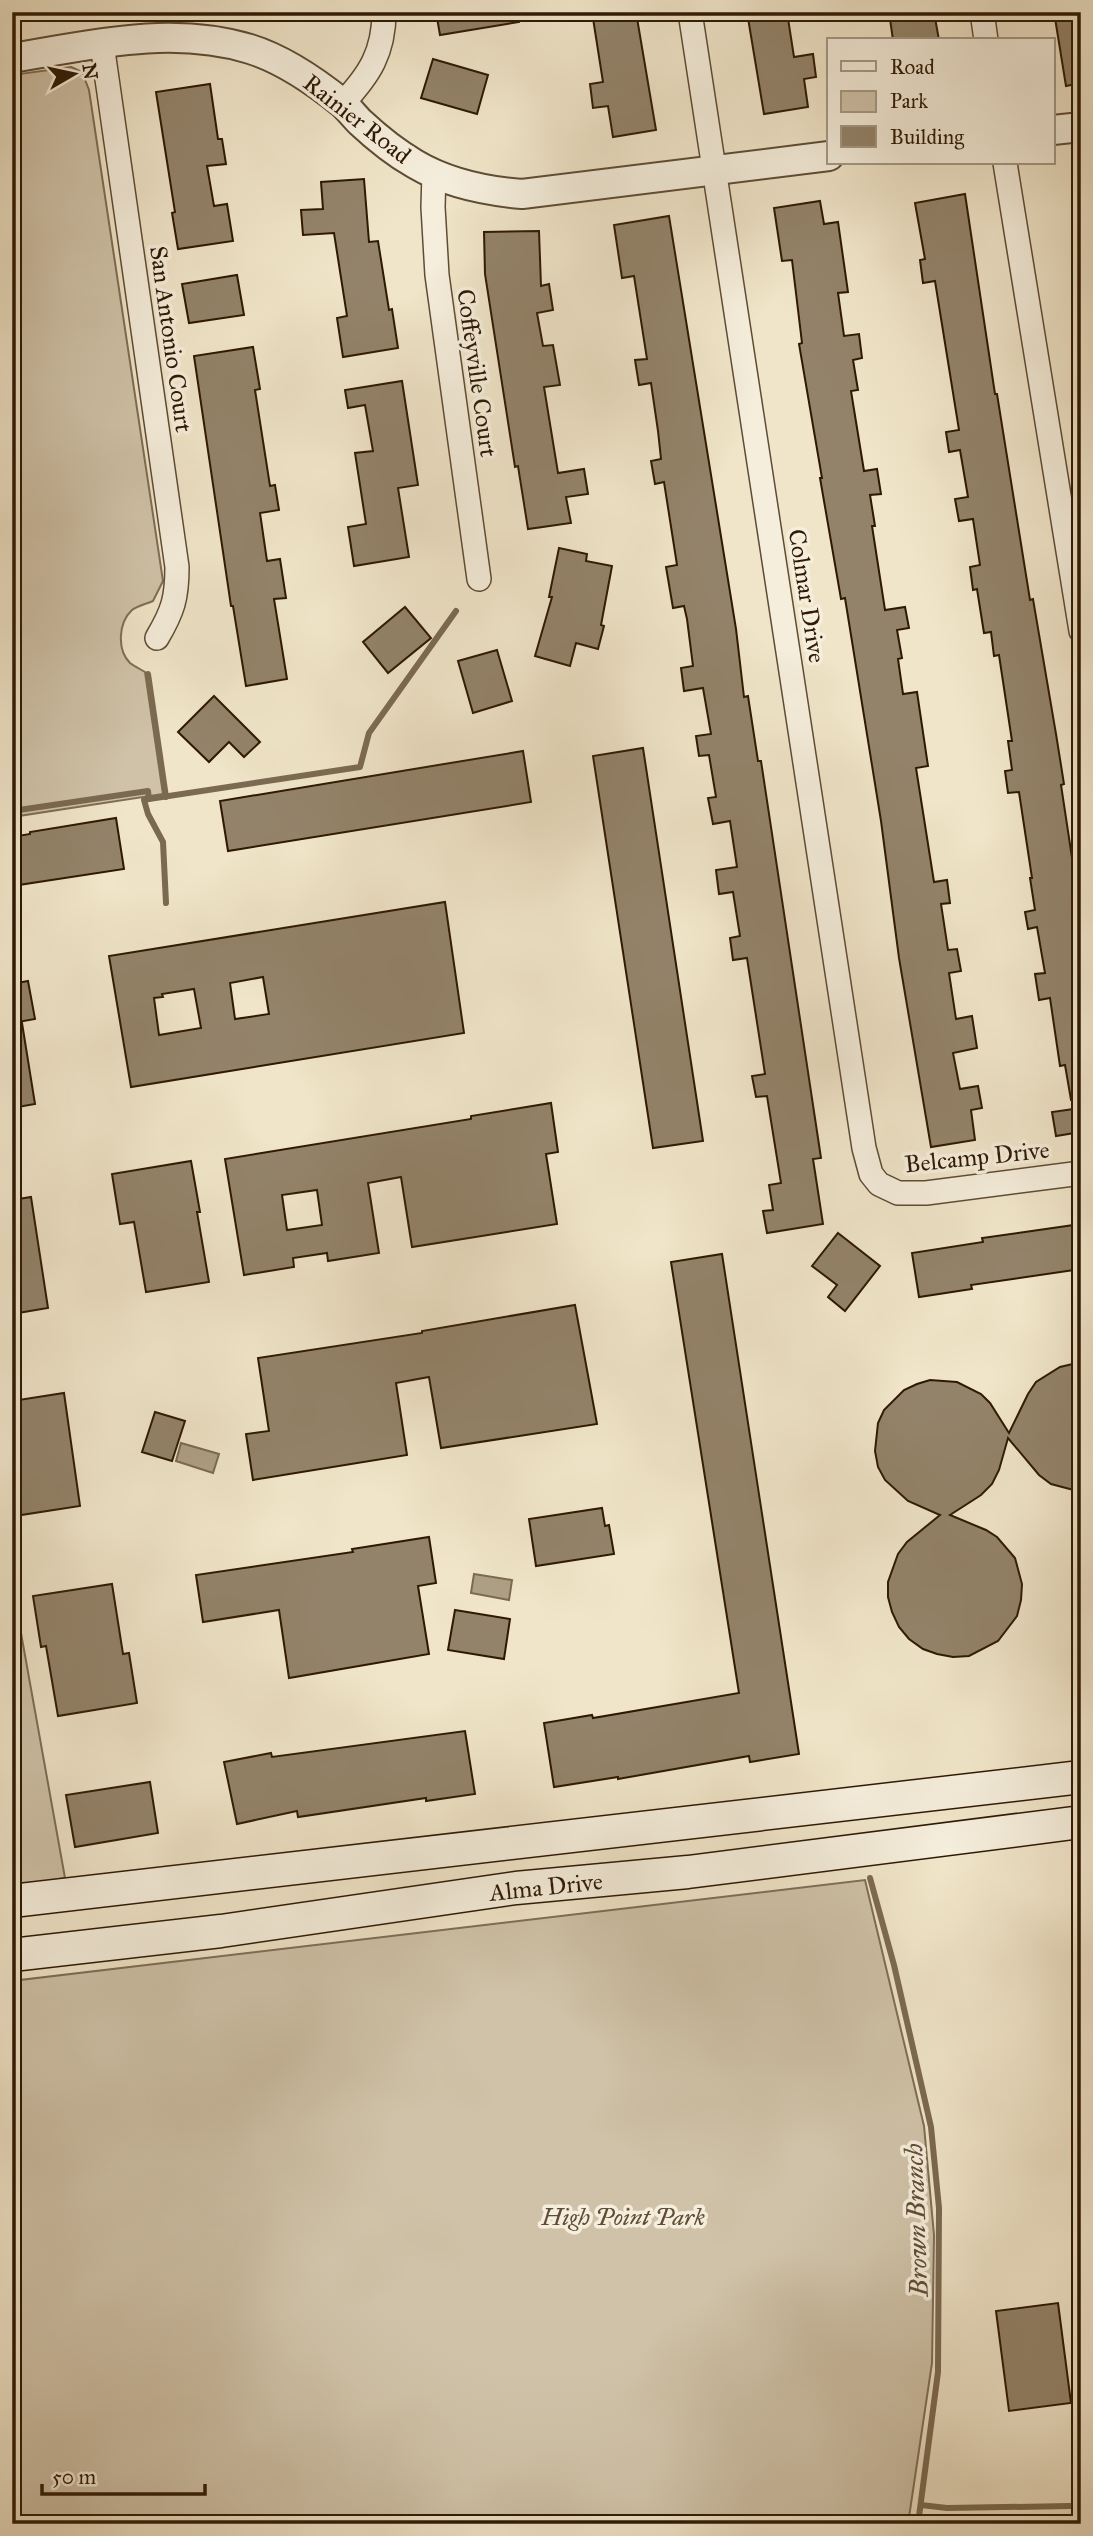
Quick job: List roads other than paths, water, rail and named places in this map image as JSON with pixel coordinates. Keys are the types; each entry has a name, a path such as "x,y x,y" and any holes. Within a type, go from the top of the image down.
{"main road":[{"name":"Alma Drive","path":"12,1901 1079,1786"},
{"name":"Alma Drive","path":"12,1955 221,1931 516,1888 688,1872 1081,1822"}],"street":[{"path":"343,103 372,66 382,41 384,12"},
{"name":"Colmar Drive","path":"690,12 864,1148 871,1174 879,1184"},
{"path":"982,12 986,38"},
{"name":"Rainier Road","path":"12,58 159,36 205,39 252,50 290,68 343,103 362,124 415,164 466,185 497,192 522,194 827,156"},
{"name":"San Antonio Court","path":"102,44 177,567 177,594 171,614 157,638"},
{"path":"1054,130 1081,127"},
{"path":"1004,164 1081,631"},
{"name":"Coffeyville Court","path":"434,173 437,275 479,579"},
{"name":"Belcamp Drive","path":"879,1184 898,1193 926,1193 1081,1173"}],"waterway":[{"path":"12,811 148,791 149,799 360,767 369,733 456,611"},
{"path":"148,674 166,797"},
{"path":"149,799 144,800 148,814 163,842 166,903"},
{"name":"Brown Branch","path":"870,1878 894,1965 931,2127 939,2208 938,2372 918,2524"},
{"path":"921,2505 947,2508 1070,2506"}],"park label":[{"name":"High Point Park","path":"623,2217"}]}
